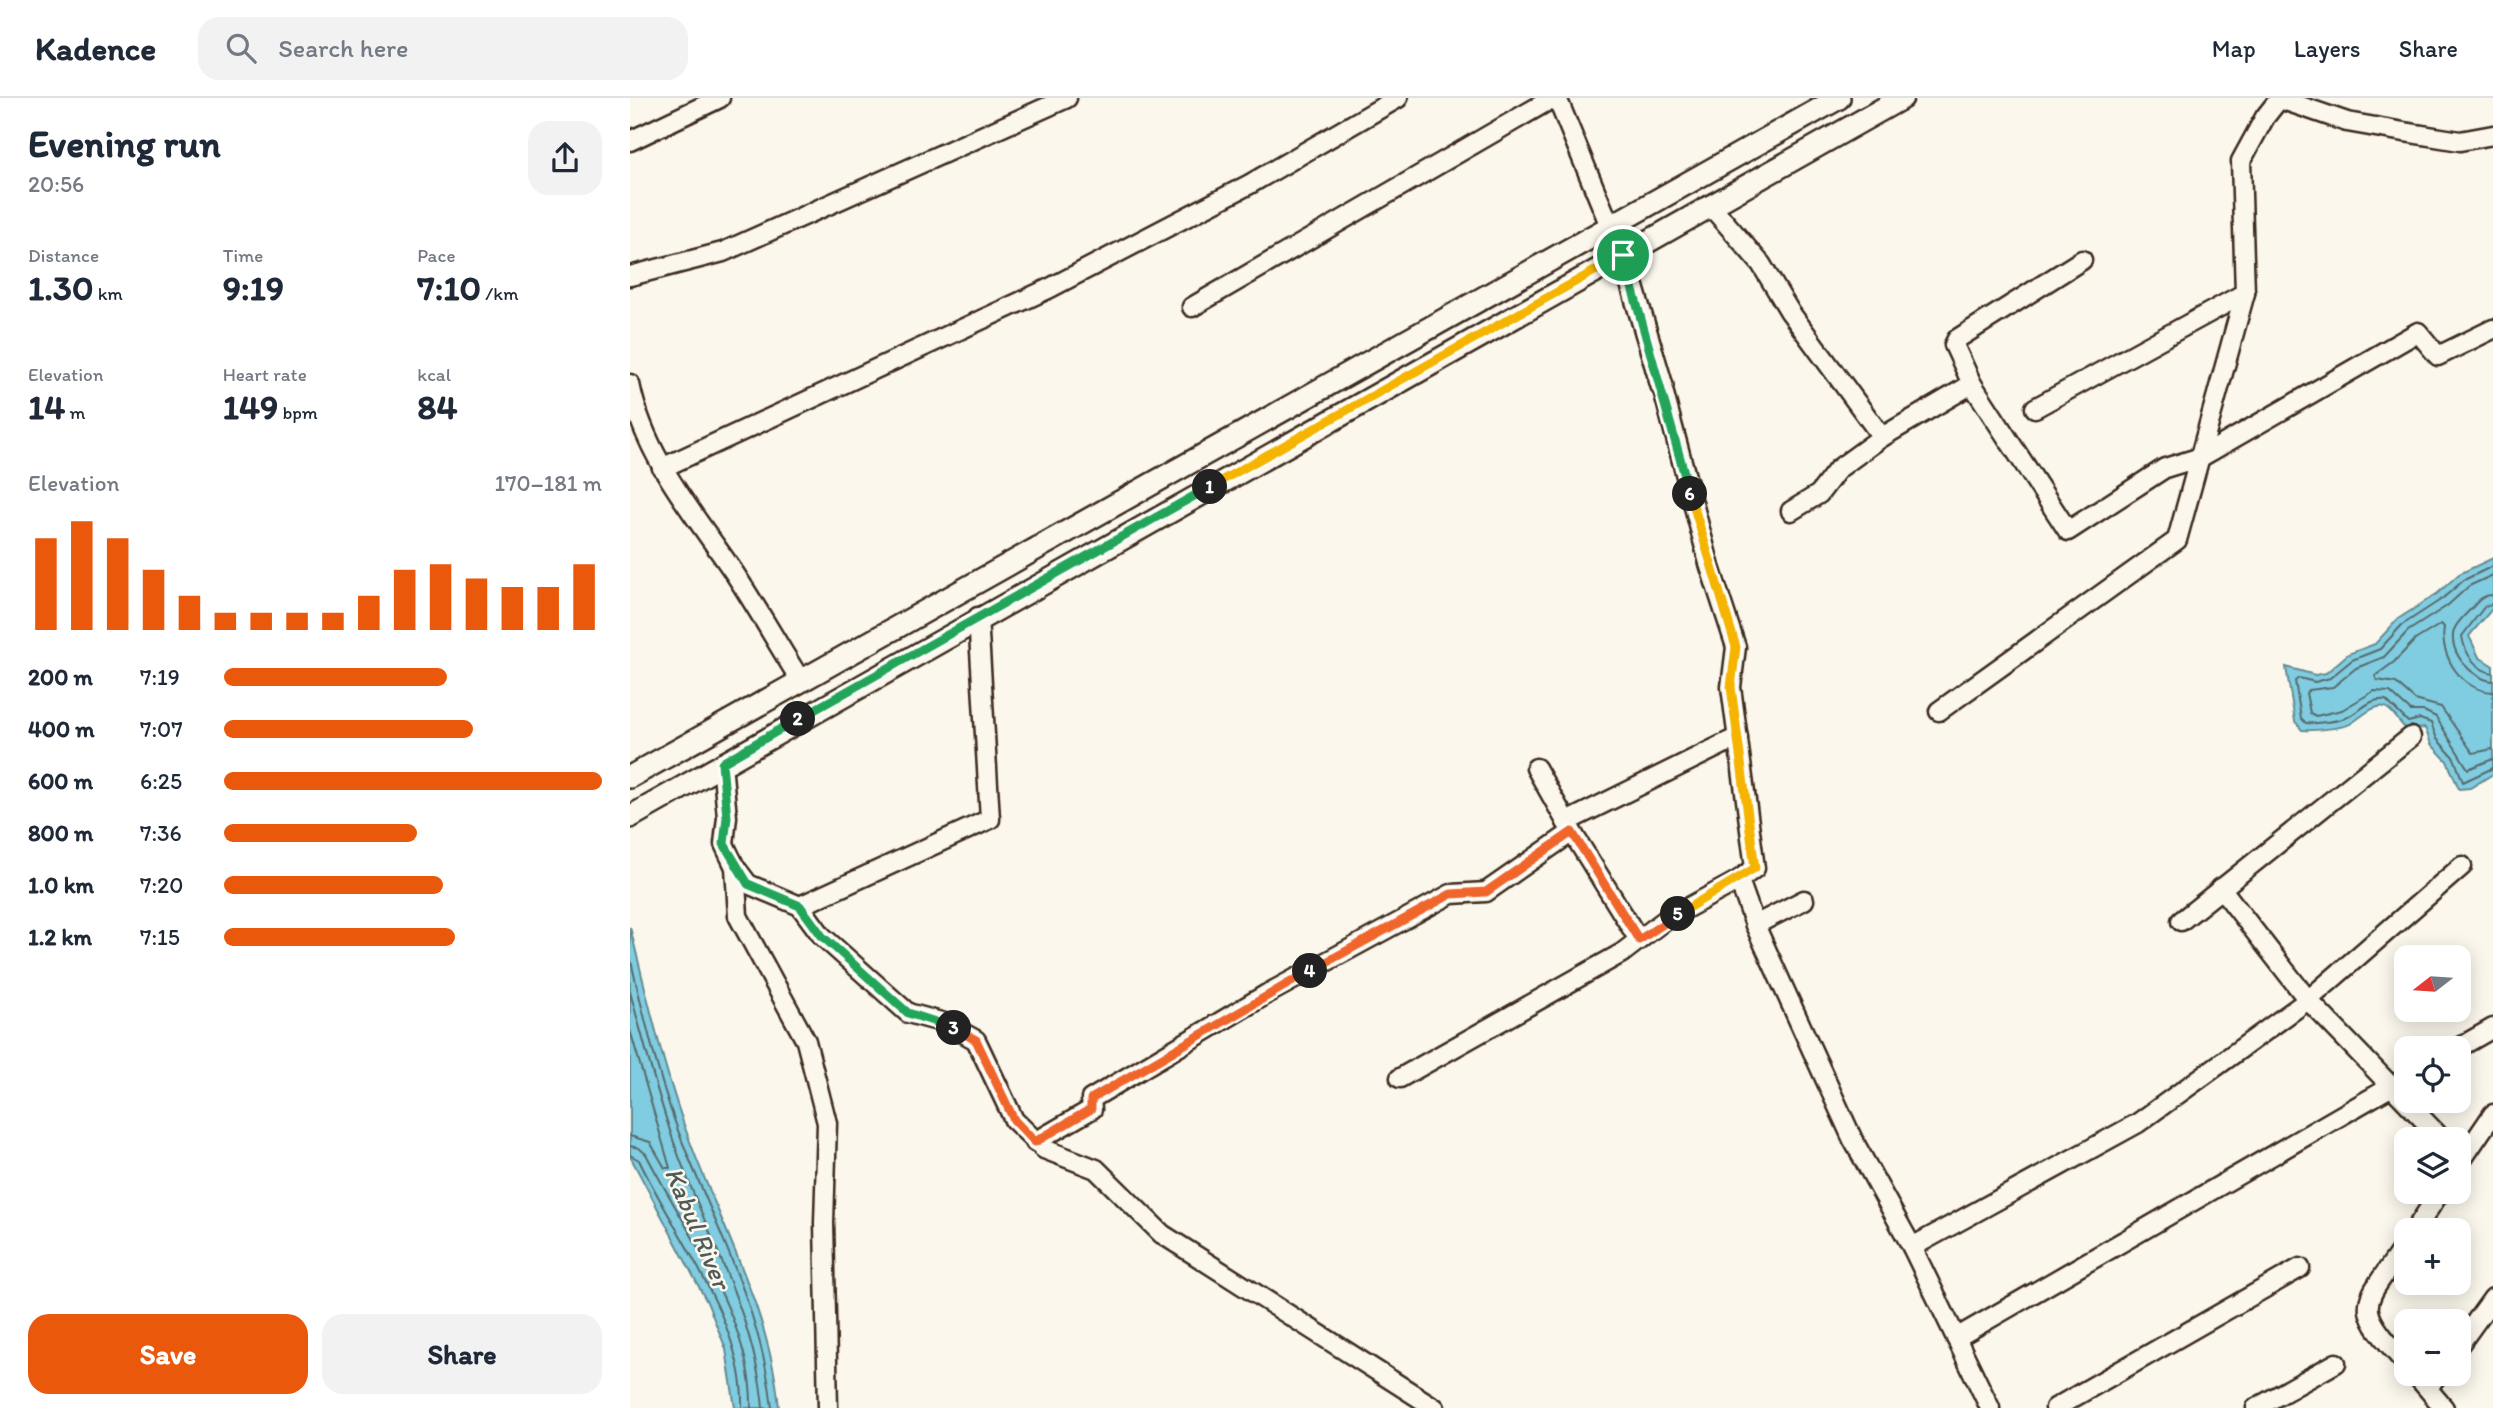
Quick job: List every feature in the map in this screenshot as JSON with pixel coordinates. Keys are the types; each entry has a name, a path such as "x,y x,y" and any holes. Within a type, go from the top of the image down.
{"street":[{"path":"630,141 720,98"},
{"path":"630,276 723,252 1067,98"},
{"path":"662,468 1049,288 1250,184 1398,98"},
{"path":"1192,307 1555,98 1610,226"},
{"path":"630,777 1839,98"},
{"path":"634,814 1902,98"},
{"path":"1939,711 2177,540 2245,293 2241,161 2265,117 2280,99 2347,122 2403,132 2460,141 2493,135"},
{"path":"1710,205 1761,264 1790,312 1882,437"},
{"path":"1400,1077 1622,953 1665,920 1739,880 1755,868 1731,687 1736,647 1710,567 1662,386 1623,255"},
{"path":"2082,260 1957,339 1954,345 1972,384 2068,530 2165,468 2201,457 2419,331 2438,356 2493,329"},
{"path":"2035,408 2245,293"},
{"path":"630,384 662,468 734,573 801,681"},
{"path":"1790,511 1819,494 1838,469 1882,437 1972,384"},
{"path":"1087,520 1103,547"},
{"path":"800,906 990,819 978,618"},
{"path":"1035,1142 1091,1109 1091,1099 1267,994 1451,894 1486,892 1569,827 1738,737"},
{"path":"2181,920 2411,737"},
{"path":"722,763 726,807 724,844 735,867 748,884 800,906 822,936 908,1013 945,1023 976,1040 1014,1120 1044,1149 1096,1169 1162,1234 1435,1408"},
{"path":"1536,768 1639,940"},
{"path":"1912,1247 2138,1123 2308,1000 2462,866"},
{"path":"735,867 738,916 806,1041 827,1124 824,1223 828,1408"},
{"path":"1739,880 1755,925 1853,1140 1912,1247 1990,1408"},
{"path":"2221,888 2308,1000 2389,1088 2430,1127"},
{"path":"1755,925 1804,900"},
{"path":"2471,1041 2493,1028"},
{"path":"1956,1338 2394,1085"},
{"path":"2471,1145 2493,1114"},
{"path":"2394,1261 2368,1300 2367,1314 2374,1328 2394,1350"},
{"path":"2055,1408 2300,1268"},
{"path":"2471,1328 2493,1298"},
{"path":"2256,1408 2336,1363"},
{"path":"2435,1386 2444,1408"}],"water":[{"path":"2493,558 2493,608 2469,636 2479,657 2493,666 2493,774 2470,788 2459,789 2447,761 2431,744 2425,728 2408,730 2392,712 2381,706 2371,709 2346,725 2302,730 2295,721 2286,667 2315,675 2326,673 2348,654 2375,644 2398,619 2438,593 2459,574"},
{"name":"Kabul River","path":"630,927 673,1093 767,1340 779,1408 735,1408 726,1349 707,1302 630,1156"}],"route":[{"path":"1623,255 1662,386 1710,567 1736,647 1731,687 1755,868 1739,880 1665,920 1639,940 1572,832 1486,892 1451,894 1267,994 1156,1063 1091,1099 1091,1109 1035,1142 1014,1120 976,1040 945,1023 908,1013 822,936 800,906 748,884 735,867 724,844 727,817 722,763 1623,255"}]}
